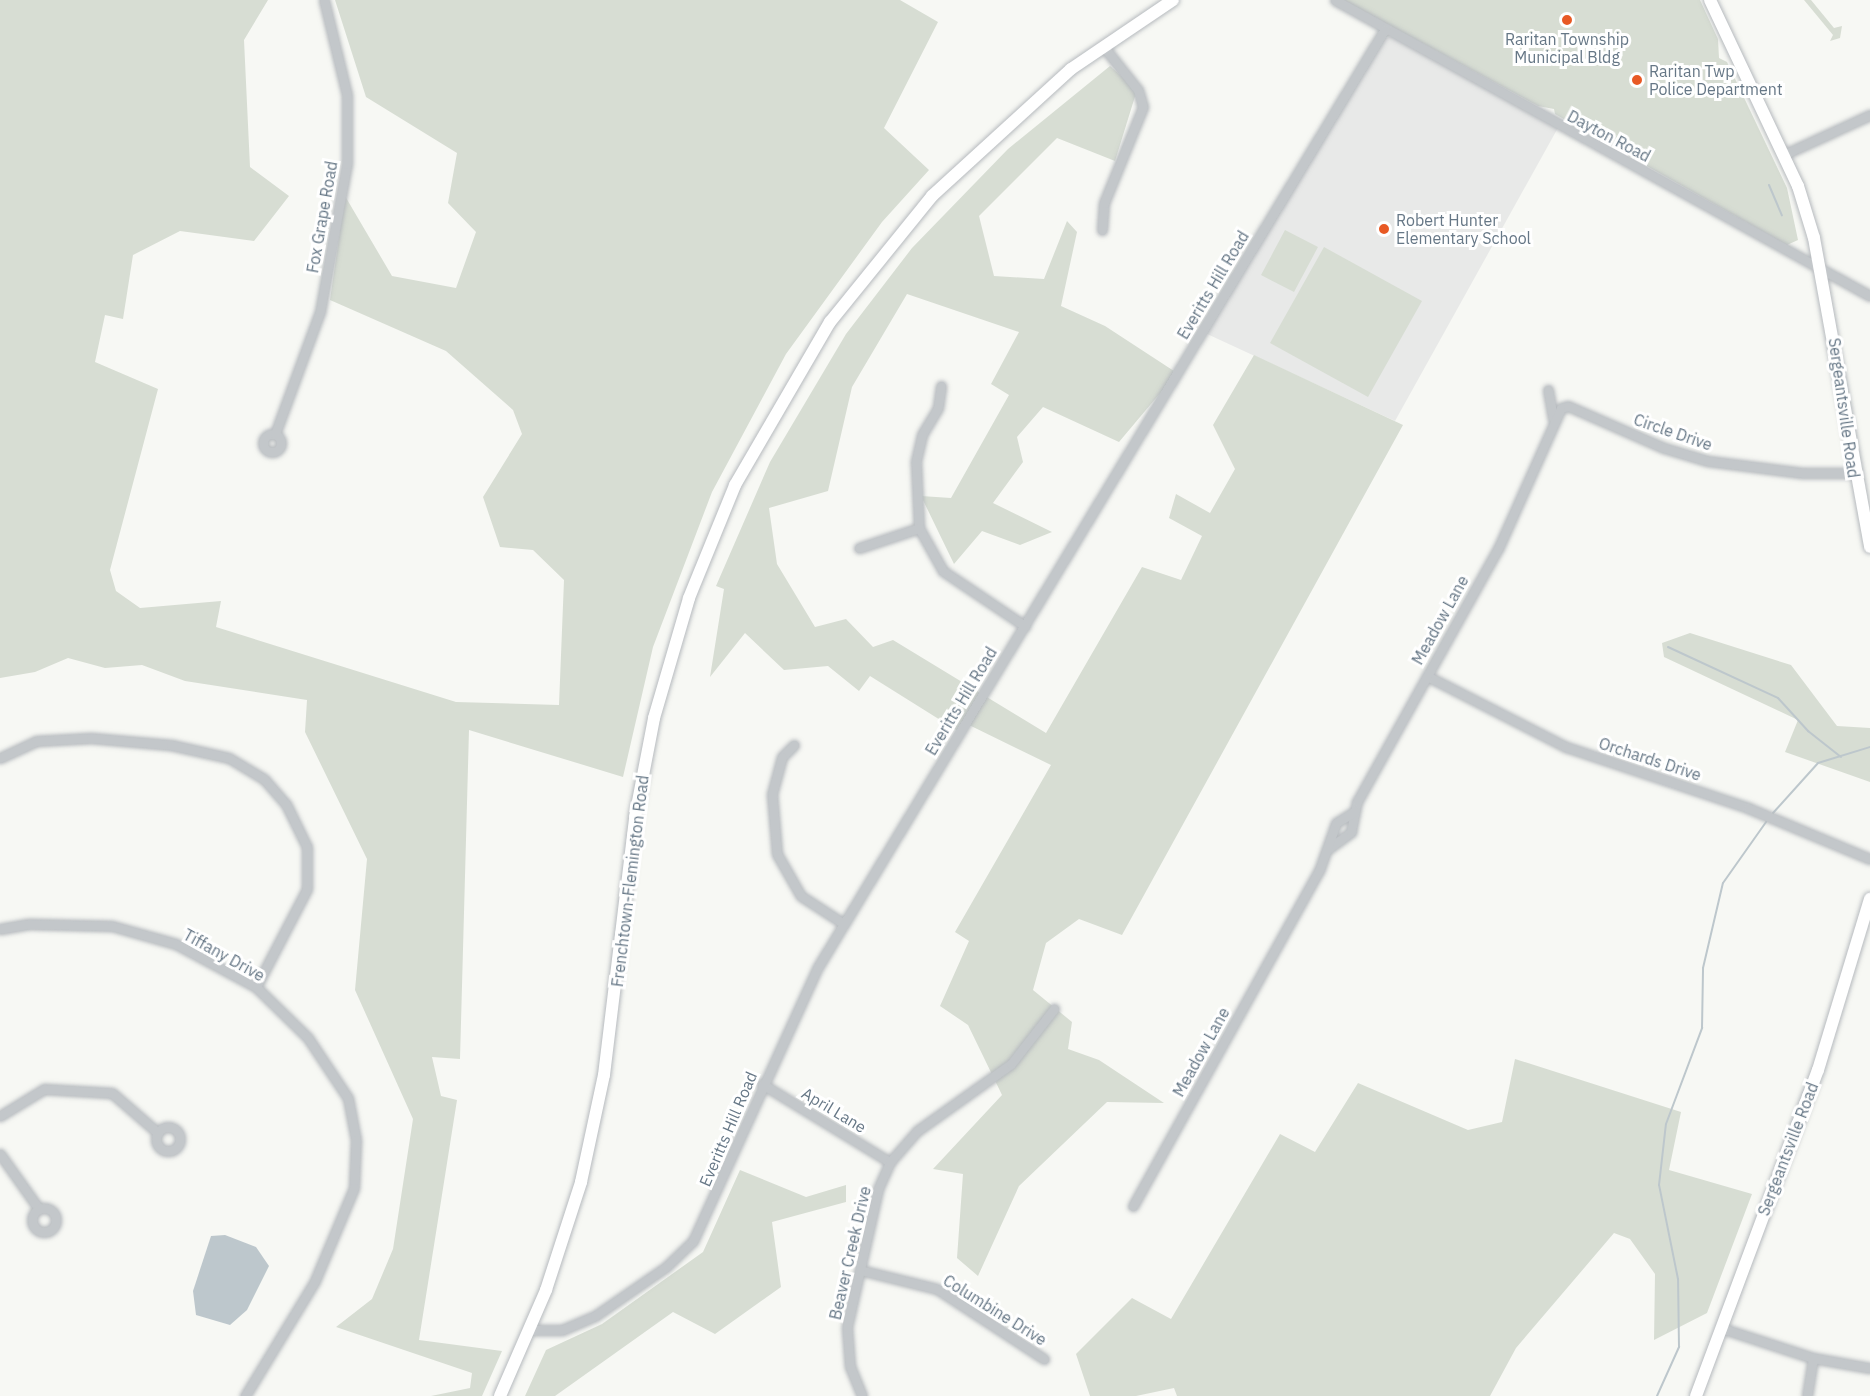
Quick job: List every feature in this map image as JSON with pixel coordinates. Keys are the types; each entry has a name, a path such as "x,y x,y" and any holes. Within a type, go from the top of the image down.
{"main road":[{"name":"Frenchtown-Flemington Road","path":"501,1396 531,1330 566,1236 599,1103 635,817 659,693 730,496 799,370 894,240 975,152 1103,46 1173,0"},
{"name":"Sergeantsville Road","path":"1710,0 1783,155 1821,268 1853,473 1870,547"},
{"name":"Sergeantsville Road","path":"1696,1396 1818,1070 1870,899"}],"street":[{"name":"Fox Grape Road","path":"275,434 320,312 347,164 347,95 324,0"},
{"name":"Dayton Road","path":"1335,0 1870,296"},
{"name":"Everitts Hill Road","path":"531,1330 562,1330 582,1322 681,1256 704,1225 791,1016 844,924 1385,29"},
{"path":"1102,230 1104,203 1143,107 1138,90 1103,46"},
{"path":"1783,155 1870,115"},
{"path":"941,386 938,408 922,435 916,462 919,528 944,571 1025,626"},
{"path":"1548,390 1553,418"},
{"name":"Circle Drive","path":"1553,418 1568,406 1664,448 1708,461 1802,473 1853,473"},
{"name":"Meadow Lane","path":"1328,849 1348,838 1356,811 1427,676 1498,549 1553,418"},
{"path":"859,548 919,528"},
{"name":"Orchards Drive","path":"1427,676 1566,747 1748,808 1870,860"},
{"path":"0,758 36,741 91,738 171,745 229,758 264,778 286,804 307,846 307,889 256,987"},
{"path":"794,745 782,757 772,794 777,854 801,896 844,924"},
{"name":"Meadow Lane","path":"1133,1206 1328,849 1335,823 1356,811"},
{"name":"Tiffany Drive","path":"0,929 29,924 112,926 176,944 256,987 329,1066 348,1098 356,1140 354,1188 339,1231 245,1396"},
{"name":"Beaver Creek Drive","path":"862,1396 846,1344 860,1270 890,1162 917,1131 1011,1064 1054,1009"},
{"name":"April Lane","path":"762,1084 890,1162"},
{"path":"0,1116 44,1089 112,1094 158,1132"},
{"path":"0,1154 39,1209"},
{"name":"Columbine Drive","path":"860,1270 937,1290 1044,1359"},
{"path":"1721,1328 1814,1358 1870,1368"},
{"path":"1807,1396 1814,1358"}],"shaded area":[{"path":"0,0 268,0 244,40 250,167 289,196 254,241 180,231 133,255 123,319 105,315 95,362 158,389 110,570 116,591 140,608 221,601 216,627 456,702 559,705 564,580 533,550 500,547 483,497 522,434 513,410 446,351 330,300 345,196 392,276 456,288 476,232 448,203 457,153 366,97 335,0 900,0 938,22 884,128 929,170 882,222 786,354 712,492 653,647 623,777 469,730 460,1059 432,1057 441,1096 457,1100 419,1340 502,1351 482,1396 431,1396 470,1388 472,1373 336,1327 372,1299 393,1249 413,1119 355,990 367,859 305,732 307,700 185,681 142,665 105,668 68,658 35,672 0,678"},
{"path":"1343,0 1700,0 1718,39 1719,58 1727,62 1787,188 1798,240 1787,245 1555,114 1554,109 1538,106"},
{"path":"1804,0 1811,0 1834,28 1842,26 1840,38 1830,41 1833,35"},
{"name":"Robert Hunter Elementary School","path":"1397,35 1559,126 1395,421 1205,333 1383,39"},
{"path":"1110,66 1137,90 1115,161 1057,138 979,216 994,276 1044,279 1067,221 1077,232 1061,306 1105,326 1177,373 1119,442 1043,407 1017,437 1023,462 993,503 1052,532 1020,545 982,531 954,564 921,496 951,498 1009,395 991,384 1019,332 907,294 852,387 828,491 769,508 777,564 815,627 846,619 873,647 893,640 1046,733 1142,567 1181,580 1202,536 1169,518 1176,494 1210,513 1235,469 1213,425 1254,355 1403,425 1122,935 1079,919 1046,943 1033,990 1072,1022 1068,1049 1099,1060 1164,1103 1107,1102 1019,1186 978,1276 957,1258 963,1174 933,1169 1002,1095 968,1025 940,1006 969,941 955,932 1051,765 967,724 961,733 870,676 859,691 828,666 784,670 745,633 710,677 724,589 716,586 770,462 846,334 912,248 1008,149"},
{"path":"1285,230 1318,247 1294,292 1261,275"},
{"path":"1324,247 1422,301 1368,397 1270,343"},
{"path":"1690,633 1791,665 1837,726 1870,728 1870,782 1785,752 1798,720 1664,657 1662,643"},
{"path":"1515,1059 1681,1112 1669,1170 1752,1194 1707,1313 1654,1340 1655,1274 1630,1239 1614,1233 1516,1348 1490,1396 1177,1396 1174,1388 1136,1396 1090,1396 1076,1354 1132,1298 1171,1319 1280,1134 1315,1152 1358,1083 1468,1130 1502,1122"},
{"path":"740,1170 806,1197 846,1185 846,1202 772,1222 781,1287 715,1334 673,1312 555,1396 525,1396 546,1350 602,1324 703,1252"},
{"path":"225,1235 256,1247 269,1266 247,1310 230,1325 196,1315 193,1291 211,1236"}],"waterway":[{"path":"1769,185 1782,215"},
{"path":"1668,647 1778,698 1808,731 1841,757"},
{"path":"1773,813 1818,763 1870,747"},
{"path":"1657,1396 1679,1347 1678,1279 1659,1185 1666,1124 1702,1028 1703,968 1723,883 1766,822"}],"place":[{"name":"Raritan Township Municipal Bldg","path":"1567,20"},
{"name":"Raritan Twp Police Department","path":"1637,80"},
{"name":"Robert Hunter Elementary School","path":"1384,229"}]}
